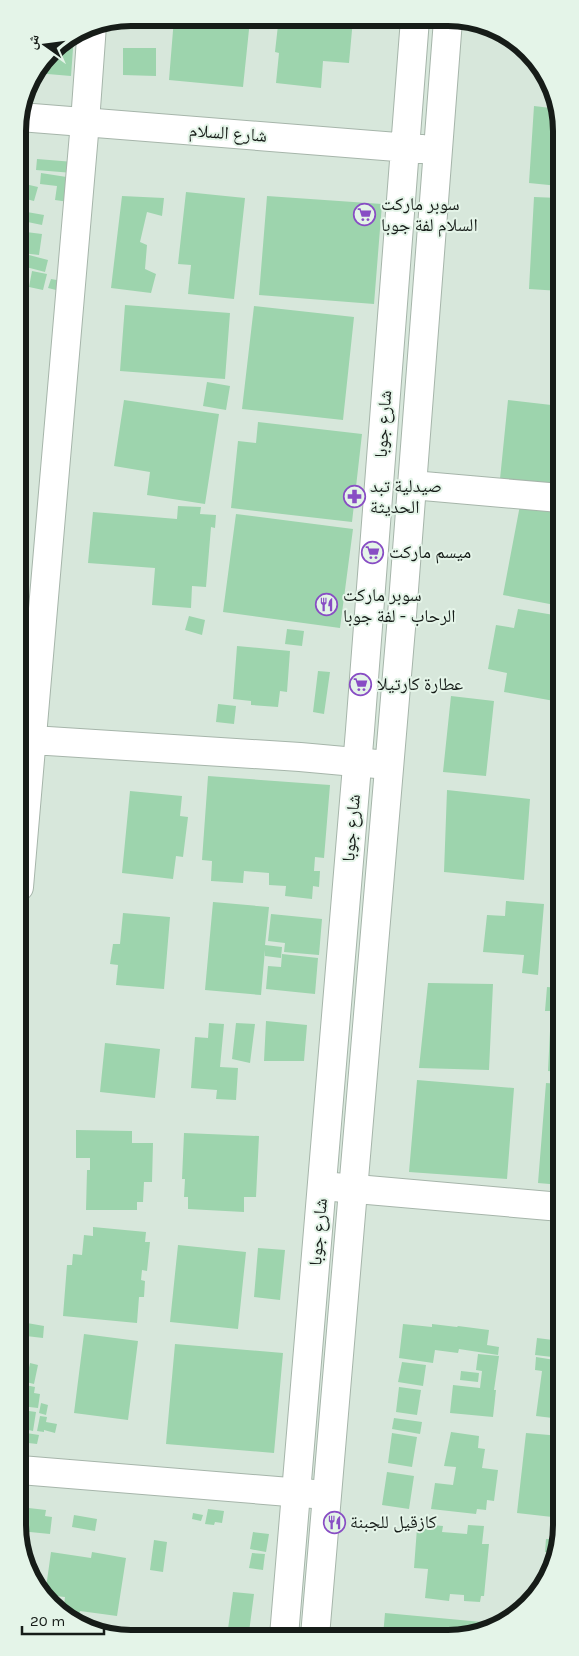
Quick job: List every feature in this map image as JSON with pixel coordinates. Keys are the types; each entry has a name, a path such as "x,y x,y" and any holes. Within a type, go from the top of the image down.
{"street":[{"name":"شارع جوبا","path":"285,1630 372,572 414,26"},
{"name":"شارع جوبا","path":"315,1630 405,575 447,26"},
{"path":"26,796 32,740 29,641 85,122 91,34"},
{"name":"شارع السلام","path":"27,118 437,150"},
{"path":"412,485 553,497"},
{"path":"372,572 405,575"},
{"path":"32,740 388,764"},
{"path":"322,1186 553,1206"},
{"path":"26,1470 326,1495"}],"building":[{"path":"173,26 249,26 243,87 169,80"},
{"path":"278,26 352,26 349,63 323,61 321,88 276,83 279,53 275,52"},
{"path":"73,44 71,76 44,74 46,70 70,70 70,46"},
{"path":"123,48 156,48 156,76 123,75"},
{"path":"534,106 550,108 553,132 553,185 529,183"},
{"path":"37,159 74,162 73,173 36,170"},
{"path":"41,173 73,178 69,202 55,200 57,186 40,184"},
{"path":"26,184 38,187 34,201 26,199"},
{"path":"186,192 245,198 234,299 188,294 191,265 178,264"},
{"path":"122,196 164,198 162,216 147,212 140,242 147,245 145,269 156,274 151,293 111,288"},
{"path":"267,196 382,204 374,304 259,295"},
{"path":"534,197 553,198 553,291 529,289"},
{"path":"26,203 28,203 27,212 44,215 42,225 26,222"},
{"path":"26,232 42,234 39,255 26,253"},
{"path":"29,255 48,260 45,272 26,267"},
{"path":"32,271 47,274 43,290 29,287"},
{"path":"51,279 62,281 60,291 48,288"},
{"path":"125,305 230,313 225,379 120,371"},
{"path":"254,306 354,317 343,420 242,409"},
{"path":"207,382 230,386 226,410 203,406"},
{"path":"124,400 219,414 205,504 147,495 150,472 114,466"},
{"path":"508,400 553,405 553,484 500,479"},
{"path":"258,422 362,434 352,522 231,508 238,441 256,443"},
{"path":"521,500 553,507 553,605 503,595"},
{"path":"178,506 201,507 200,514 216,515 215,528 211,527 206,587 192,586 191,608 152,605 155,568 88,563 93,512 177,519"},
{"path":"236,514 353,529 340,628 223,612"},
{"path":"518,609 553,615 553,701 504,692 507,673 488,669 496,625 514,628"},
{"path":"189,616 205,620 202,635 185,630"},
{"path":"287,629 304,631 302,646 285,644"},
{"path":"237,646 290,651 287,692 280,691 278,707 251,705 251,701 233,699"},
{"path":"318,671 330,672 324,714 313,712"},
{"path":"451,696 494,701 486,776 443,772"},
{"path":"218,704 236,706 234,724 216,722"},
{"path":"208,776 330,785 324,858 315,857 314,871 320,871 319,887 313,886 312,899 285,896 286,886 269,885 269,873 244,871 243,883 211,881 212,861 202,860"},
{"path":"447,790 530,799 524,880 444,872"},
{"path":"130,791 182,796 180,816 188,817 183,857 176,856 173,879 122,873"},
{"path":"506,901 544,904 538,975 522,973 524,955 483,952 487,915 505,916"},
{"path":"213,902 269,907 265,945 282,947 281,958 265,956 265,950 261,995 205,990"},
{"path":"123,913 170,917 164,989 116,985 118,965 110,964 113,944 120,944"},
{"path":"271,914 322,919 319,955 284,952 285,943 268,941"},
{"path":"282,954 318,958 315,994 266,989 268,966 281,967"},
{"path":"428,983 493,984 489,1070 419,1068"},
{"path":"547,987 553,987 553,1071 548,1071 551,1011 545,1011"},
{"path":"266,1021 307,1025 304,1061 264,1061"},
{"path":"209,1023 224,1024 220,1067 238,1068 236,1100 216,1099 217,1090 191,1088 195,1037 208,1038"},
{"path":"236,1023 255,1024 250,1063 232,1059"},
{"path":"105,1043 160,1049 155,1098 100,1092"},
{"path":"417,1080 514,1088 507,1179 409,1172"},
{"path":"546,1083 553,1083 553,1184 538,1183"},
{"path":"76,1130 132,1131 132,1143 153,1143 152,1182 144,1182 143,1202 137,1202 137,1210 86,1210 87,1170 90,1170 90,1158 76,1158"},
{"path":"184,1133 259,1136 256,1197 244,1197 244,1212 188,1209 188,1197 184,1197 185,1179 182,1179"},
{"path":"93,1227 146,1232 145,1242 150,1242 147,1271 142,1270 141,1280 145,1281 144,1297 139,1297 137,1323 63,1316 67,1265 72,1265 73,1254 82,1255 84,1235 93,1236"},
{"path":"178,1245 246,1252 238,1329 170,1322"},
{"path":"258,1248 285,1250 280,1300 254,1297"},
{"path":"27,1323 44,1326 43,1338 26,1336"},
{"path":"403,1324 432,1327 432,1324 489,1330 487,1345 499,1347 498,1355 459,1349 458,1353 435,1350 433,1363 399,1358"},
{"path":"84,1334 138,1341 128,1420 74,1413"},
{"path":"537,1338 553,1340 553,1357 535,1355"},
{"path":"175,1344 283,1353 274,1453 166,1444"},
{"path":"478,1354 499,1356 494,1390 496,1390 493,1417 450,1413 453,1385 480,1388 482,1371 476,1370"},
{"path":"536,1357 553,1360 553,1418 536,1416 542,1371 535,1370"},
{"path":"402,1362 426,1365 423,1386 398,1382"},
{"path":"30,1363 38,1365 34,1384 26,1382"},
{"path":"461,1371 479,1373 478,1382 460,1380"},
{"path":"26,1385 35,1387 34,1393 40,1394 38,1408 26,1407"},
{"path":"399,1387 421,1390 417,1415 396,1412"},
{"path":"41,1403 48,1405 46,1415 39,1413"},
{"path":"26,1411 36,1412 33,1431 26,1429"},
{"path":"40,1416 47,1417 46,1422 57,1424 55,1433 44,1430 44,1432 37,1431"},
{"path":"394,1418 422,1422 420,1434 392,1429"},
{"path":"451,1432 479,1436 478,1448 485,1449 482,1468 498,1470 494,1501 487,1500 486,1510 477,1509 476,1514 431,1509 435,1483 453,1485 456,1467 444,1466"},
{"path":"26,1433 39,1435 37,1444 26,1443"},
{"path":"392,1433 417,1437 412,1467 388,1463"},
{"path":"526,1433 553,1435 553,1517 517,1513"},
{"path":"387,1472 414,1476 409,1509 382,1505"},
{"path":"26,1508 46,1510 45,1516 52,1517 50,1534 27,1532"},
{"path":"208,1509 224,1511 222,1523 215,1522 214,1525 205,1524"},
{"path":"193,1513 203,1515 201,1521 192,1519"},
{"path":"74,1515 97,1519 95,1531 72,1527"},
{"path":"432,1525 443,1526 442,1532 467,1534 468,1525 484,1526 482,1544 489,1544 484,1596 481,1596 480,1602 464,1601 464,1595 450,1594 449,1601 425,1598 428,1569 414,1568 417,1528 432,1529"},
{"path":"253,1532 269,1534 266,1552 250,1549"},
{"path":"546,1539 552,1539 549,1552 545,1552"},
{"path":"154,1540 167,1542 163,1572 150,1570"},
{"path":"51,1552 91,1558 92,1552 126,1558 117,1616 80,1611 79,1616 64,1605 65,1597 54,1596 46,1586"},
{"path":"252,1553 265,1554 263,1570 249,1568"},
{"path":"233,1592 254,1594 249,1630 228,1629"},
{"path":"385,1613 482,1622 468,1628 454,1630 384,1630"}],"place":[{"name":"سوبر ماركت السلام لفة جوبا","path":"365,214"},
{"name":"صيدلية تبد الحديثة","path":"354,496"},
{"name":"ميسم ماركت","path":"373,552"},
{"name":"سوبر ماركت الرحاب - لفة جوبا","path":"327,605"},
{"name":"عطارة كارتيلا","path":"361,684"},
{"name":"كازقيل للجبنة","path":"334,1522"}]}
